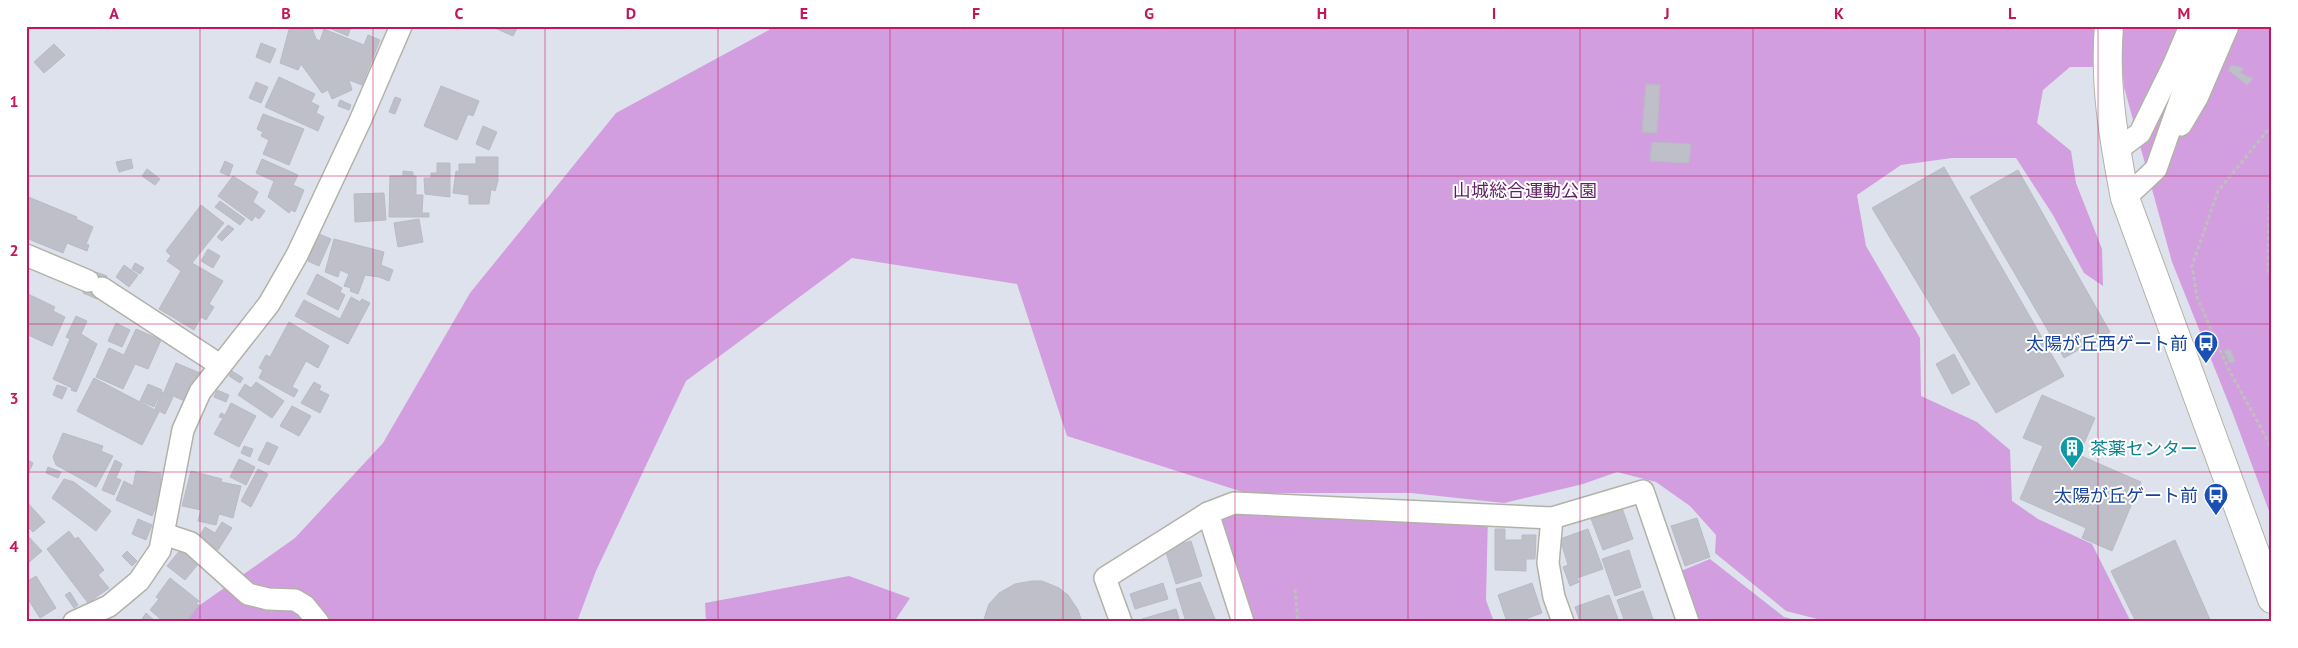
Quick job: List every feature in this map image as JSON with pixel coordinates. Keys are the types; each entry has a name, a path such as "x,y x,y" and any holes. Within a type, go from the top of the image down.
{"street":[{"path":"74,622 109,606 139,581 160,550 183,430 200,392 269,304 296,255 360,121 401,26"},
{"path":"2109,26 2107,52 2108,93 2125,198 2272,599"},
{"path":"2156,169 2182,92 2210,26"},
{"path":"2125,198 2156,169 2197,98 2228,26"},
{"path":"2116,151 2140,133 2173,66 2178,27"},
{"path":"26,255 95,284 220,365"},
{"path":"1121,622 1105,578 1208,513 1234,503 1552,518 1643,491 1688,622"},
{"path":"1208,513 1243,622"},
{"path":"1552,518 1548,563 1554,597 1563,622"},
{"path":"164,534 191,544 248,594 268,599 295,600 305,606 318,622"}],"path":[{"path":"2272,125 2218,190 2192,266 2197,297 2227,366 2268,441 2272,452"},
{"path":"2272,198 2269,204 2268,262 2268,271 2272,275"},
{"path":"1295,589 1298,622"}],"green space":[{"name":"山城総合運動公園","path":"771,26 2272,26 2272,519 2233,414 2172,262 2124,87 2122,67 2070,67 2043,90 2037,123 2071,151 2076,183 2102,249 2103,286 2084,273 2053,215 2016,158 1952,158 1901,165 1857,195 1866,246 1920,338 1921,396 1977,422 2010,450 2012,501 2038,519 2092,544 2131,622 1829,622 1786,611 1715,553 1716,535 1690,506 1656,482 1617,472 1583,484 1504,503 1411,493 1254,493 1488,515 1486,600 1494,622 1243,622 1208,513 1246,493 1067,436 1017,284 852,258 686,381 596,571 577,622 176,622 295,538 383,443 470,293 616,113 769,30"},
{"path":"1710,559 1784,617 1804,622 1698,622 1681,571"},
{"path":"849,576 910,598 894,622 706,622 705,603"}],"building":[{"path":"290,26 312,28 316,39 320,41 324,29 364,45 368,35 380,40 362,85 349,80 352,90 332,99 328,90 322,93 301,64 298,70 280,63"},
{"path":"324,26 351,26 348,36"},
{"path":"496,26 518,26 513,36 495,28"},
{"path":"261,43 276,49 270,63 256,57"},
{"path":"54,44 65,55 44,73 34,62"},
{"path":"2232,65 2243,68 2241,73 2253,79 2247,85 2228,70"},
{"path":"279,77 315,94 311,102 319,106 316,113 324,117 318,131 265,107"},
{"path":"256,82 268,87 261,103 249,98"},
{"path":"1646,84 1660,85 1657,133 1642,132"},
{"path":"441,86 479,101 473,116 468,114 457,140 424,126"},
{"path":"395,97 401,99 395,114 389,112"},
{"path":"340,100 351,105 349,110 338,106"},
{"path":"263,114 304,129 289,165 263,154 269,140 261,136 263,132 257,129"},
{"path":"483,126 497,132 489,150 476,144"},
{"path":"1652,142 1691,144 1689,163 1650,161"},
{"path":"476,157 498,157 498,181 495,191 491,189 489,204 469,204 469,195 453,193 456,171 459,172 459,164 476,164"},
{"path":"131,159 133,168 119,172 116,162"},
{"path":"262,159 298,175 293,185 304,190 295,212 291,210 289,213 268,197 274,181 256,173"},
{"path":"225,161 233,165 229,176 220,172"},
{"path":"437,163 450,163 450,197 425,194 424,178 431,178 431,173 437,173"},
{"path":"1944,167 2064,376 1996,413 1872,208"},
{"path":"147,169 160,179 155,185 142,176"},
{"path":"2018,170 2110,332 2064,358 1970,197"},
{"path":"403,171 413,172 413,176 416,176 416,195 423,195 422,213 429,213 429,217 389,217 390,176 403,176"},
{"path":"233,176 258,192 253,202 265,211 259,219 255,216 252,221 218,196"},
{"path":"384,193 386,220 355,222 354,194"},
{"path":"26,196 77,217 76,219 93,227 86,244 89,245 87,251 67,243 63,253 26,238"},
{"path":"220,201 245,219 240,225 215,207"},
{"path":"201,205 224,223 192,263 223,281 209,304 214,307 206,320 201,317 194,330 159,309 181,271 167,261 171,256 166,251"},
{"path":"419,219 423,242 398,247 394,223"},
{"path":"228,225 234,229 222,241 217,237"},
{"path":"319,234 331,239 319,266 308,261"},
{"path":"334,239 384,252 381,265 393,270 389,281 365,275 358,294 350,291 351,288 344,286 349,274 340,270 338,277 325,272"},
{"path":"208,249 220,256 213,268 201,261"},
{"path":"135,263 144,268 140,274 132,269"},
{"path":"124,265 138,275 129,287 116,277"},
{"path":"93,271 107,276 97,299 83,293"},
{"path":"317,274 342,288 340,292 345,295 338,310 307,294"},
{"path":"26,293 55,307 53,311 65,317 52,346 26,334"},
{"path":"351,297 360,302 362,299 370,303 348,344 295,316 304,300 340,319"},
{"path":"76,316 87,321 81,334 97,344 76,392 71,390 72,388 53,379 70,339 66,337"},
{"path":"289,322 329,346 318,368 306,361 292,387 298,390 294,397 259,378 263,370 259,368 266,355 270,357"},
{"path":"116,323 130,330 122,347 108,341"},
{"path":"136,329 161,340 148,369 135,364 123,389 96,377 109,348 124,355"},
{"path":"2230,349 2235,361 2230,363 2224,351"},
{"path":"1954,354 1970,384 1952,394 1936,364"},
{"path":"176,363 200,373 187,402 164,392"},
{"path":"232,371 243,378 240,383 229,376"},
{"path":"94,378 159,412 142,445 77,411"},
{"path":"256,382 284,401 272,418 238,395 245,384 251,388"},
{"path":"314,382 321,386 319,390 329,395 320,413 301,403"},
{"path":"148,384 162,390 154,407 140,401"},
{"path":"57,385 67,388 62,399 53,395"},
{"path":"217,390 229,395 226,402 214,397"},
{"path":"162,392 173,397 165,414 155,409"},
{"name":"茶薬センター","path":"2042,395 2095,418 2079,455 2141,482 2112,551 2082,538 2086,528 2020,499 2043,446 2023,438"},
{"path":"231,403 256,416 239,447 214,434 223,418 219,417 221,413 225,415"},
{"path":"292,406 311,416 299,436 280,426"},
{"path":"63,433 103,446 101,451 113,456 96,487 56,465 53,457"},
{"path":"267,442 278,447 269,465 258,460"},
{"path":"244,446 253,449 250,457 241,453"},
{"path":"26,459 33,463 28,474 26,473"},
{"path":"239,459 255,467 246,485 230,477"},
{"path":"115,460 122,464 116,478 121,480 114,495 102,490"},
{"path":"48,467 61,472 58,478 46,473"},
{"path":"258,469 268,474 251,507 241,501"},
{"path":"136,471 161,473 160,498 152,516 116,500 124,481 133,486"},
{"path":"191,471 222,479 221,482 241,486 233,518 219,514 216,525 198,521 201,510 182,506"},
{"path":"64,479 74,482 111,511 96,531 52,498"},
{"path":"26,501 45,522 33,532 26,525"},
{"path":"1621,505 1633,539 1603,550 1590,516"},
{"path":"1697,518 1710,557 1685,566 1671,526"},
{"path":"138,519 152,525 146,540 132,534"},
{"path":"222,522 232,528 218,550 198,538 205,527 215,533"},
{"path":"1495,529 1505,529 1505,540 1522,540 1522,535 1536,535 1535,559 1526,559 1526,571 1495,570"},
{"path":"1588,529 1603,569 1577,578 1579,582 1570,586 1563,567 1568,565 1560,539"},
{"path":"69,531 75,539 78,537 104,570 98,575 109,588 88,603 47,549"},
{"path":"26,534 42,551 27,564 26,563"},
{"path":"2175,540 2211,622 2136,622 2111,571"},
{"path":"1191,541 1202,576 1176,584 1165,549"},
{"path":"181,549 199,563 185,580 167,566"},
{"path":"1629,550 1641,587 1615,596 1602,559"},
{"path":"127,551 137,561 132,566 122,556"},
{"path":"36,576 56,608 40,618 26,596 26,582"},
{"path":"170,578 199,601 196,604 199,605 186,622 164,622 150,610 159,599 156,597"},
{"path":"1042,581 1059,588 1068,595 1078,610 1082,622 983,622 989,604 999,593 1015,584"},
{"path":"1200,582 1215,619 1211,622 1186,622 1176,589"},
{"path":"1163,583 1168,599 1135,609 1130,594"},
{"path":"1532,583 1542,613 1517,622 1507,622 1498,595"},
{"path":"1643,591 1654,622 1625,622 1617,600"},
{"path":"70,592 78,605 74,608 65,595"},
{"path":"1609,595 1619,622 1580,622 1575,607"},
{"path":"1176,609 1180,622 1143,622 1142,619"},
{"path":"146,613 156,622 140,622"}],"place":[{"name":"太陽が丘西ゲート前","path":"2206,364"},
{"name":"茶薬センター","path":"2072,469"},
{"name":"太陽が丘ゲート前","path":"2216,516"}]}
